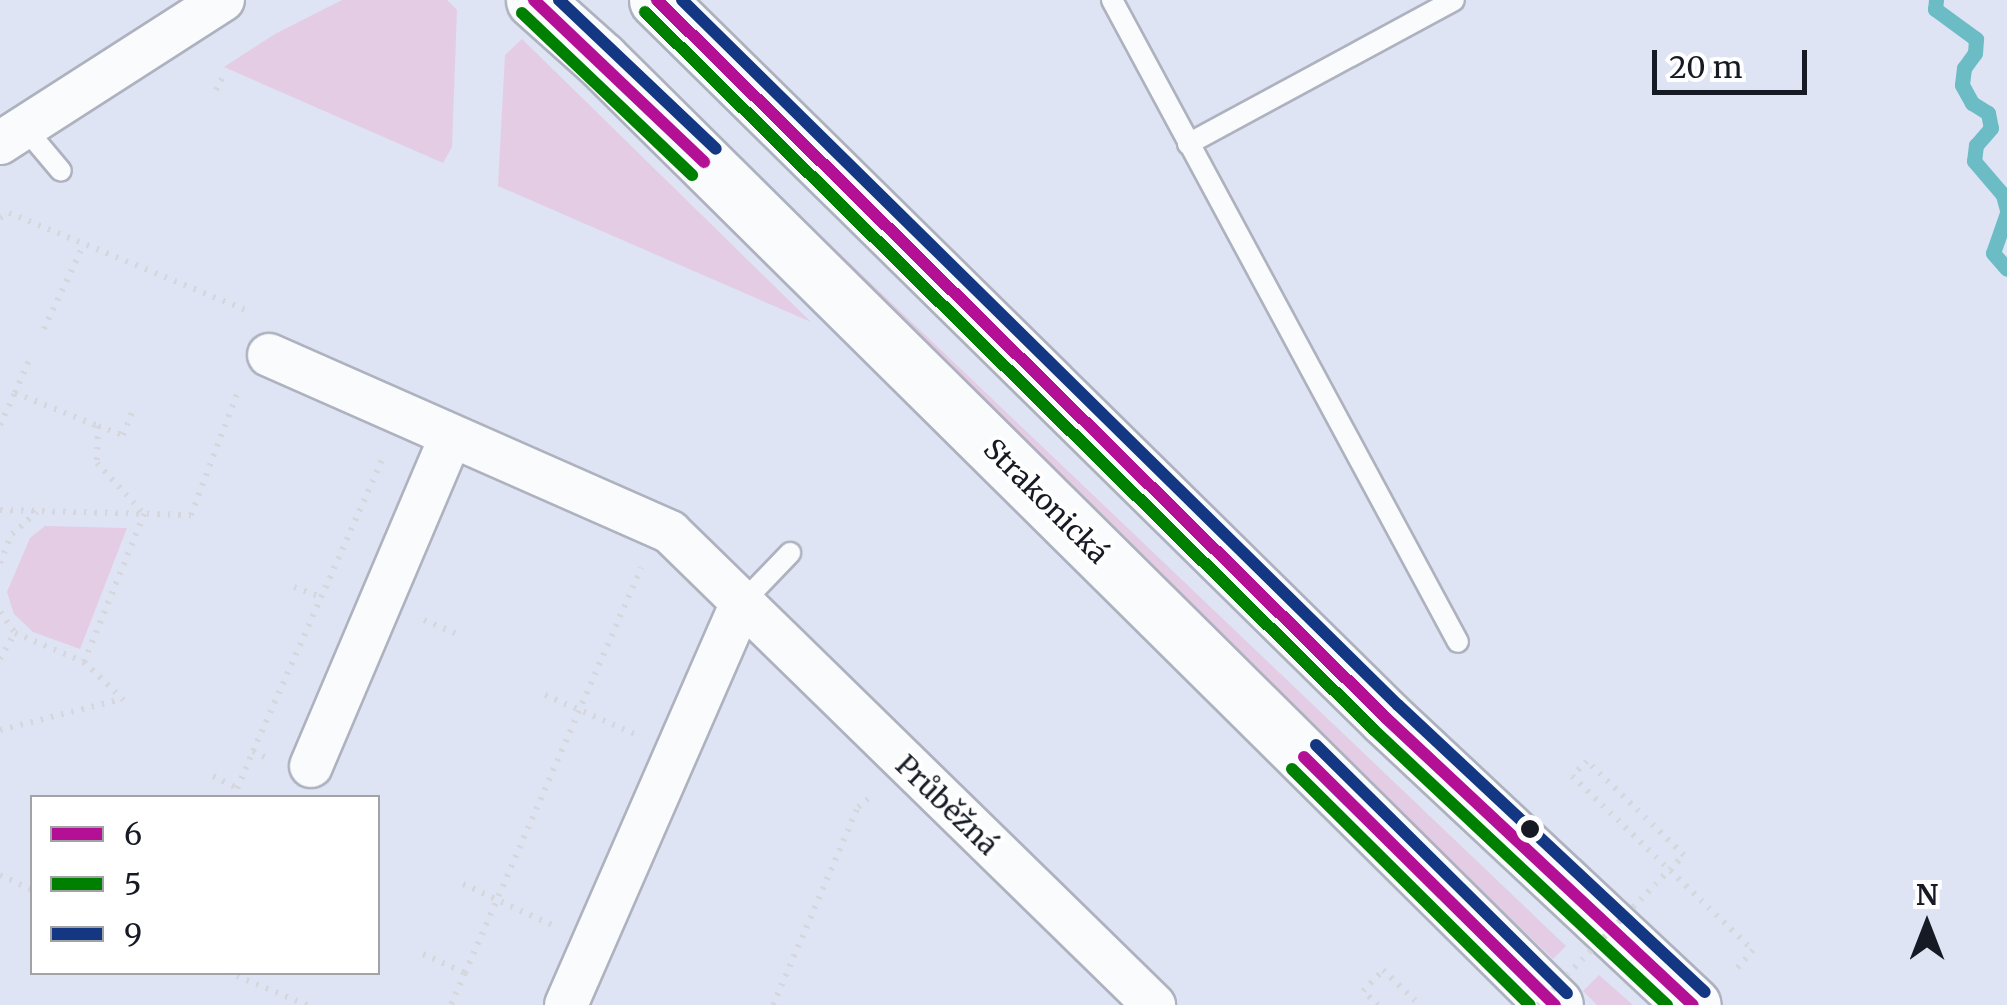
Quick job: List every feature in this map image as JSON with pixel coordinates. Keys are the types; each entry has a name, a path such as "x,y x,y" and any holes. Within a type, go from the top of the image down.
{"main road":[{"name":"Strakonická","path":"534,0 600,58 1554,1005"},
{"path":"657,0 1386,718 1713,989"}],"street":[{"path":"28,125 223,0"},
{"name":"Průběžná","path":"257,363 401,415 659,526 1154,1005"},
{"path":"311,766 450,438"},
{"path":"566,1005 741,604"}],"lane":[{"path":"1112,0 1458,642"},
{"path":"1188,144 1454,0"},
{"path":"28,125 61,172"},
{"path":"741,604 790,553"}],"path":[{"path":"216,90 222,78"},
{"path":"0,218 10,213 280,324 257,363 191,515 0,510"},
{"path":"44,329 84,244"},
{"path":"0,424 30,358"},
{"path":"15,393 124,435 132,413"},
{"path":"253,752 401,415"},
{"path":"98,426 97,463 144,514"},
{"path":"0,562 12,534 38,511"},
{"path":"84,662 144,514"},
{"path":"452,1005 659,526"},
{"path":"0,612 15,633 84,662 125,701 0,730"},
{"path":"0,659 15,633"},
{"path":"545,694 676,752"},
{"path":"1538,1005 1684,855 1587,761 1572,776 1753,950 1713,989"},
{"path":"773,1005 858,808 907,766"},
{"path":"213,776 238,788"},
{"path":"0,876 30,889"},
{"path":"462,884 593,944"},
{"path":"424,954 466,973"},
{"path":"1376,1002 1363,991 1383,970 1420,1005"},
{"path":"234,975 307,1005"}],"shaded area":[{"path":"342,0 447,0 457,10 452,147 443,163 224,67 275,34"},
{"path":"549,0 574,0 1566,946 1553,959"},
{"path":"522,39 811,322 498,186 505,55"},
{"path":"45,526 127,528 80,649 33,632 14,614 7,592 30,538"},
{"path":"1599,975 1633,1005 1597,1005 1583,991"}],"waterway":[{"path":"1936,0 1935,9 1976,39 1975,53 1964,68 1962,85 1972,103 1988,113 1991,128 1976,145 1974,161 2003,195 2007,210"},
{"path":"2007,213 1993,253 2007,269"}],"transit line":[{"name":"6","path":"534,0 704,162"},
{"name":"9","path":"559,0 716,149"},
{"name":"6","path":"657,0 1386,718 1693,1005"},
{"name":"9","path":"682,0 1398,705 1705,992"},
{"name":"5","path":"645,12 1374,730 1667,1005"},
{"name":"5","path":"522,13 692,175"},
{"name":"9","path":"1316,745 1567,993"},
{"name":"6","path":"1304,757 1555,1005"},
{"name":"5","path":"1292,769 1530,1005"}]}
